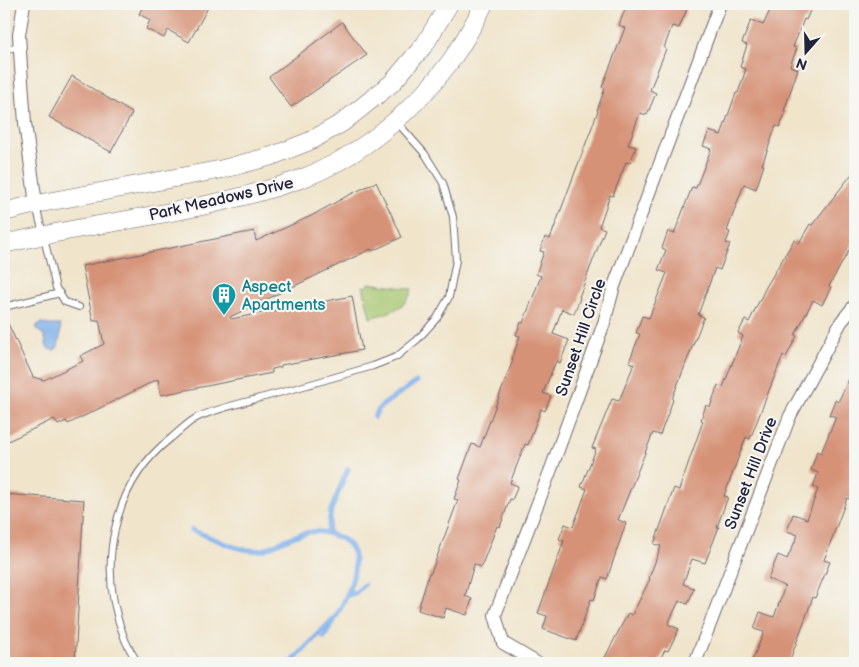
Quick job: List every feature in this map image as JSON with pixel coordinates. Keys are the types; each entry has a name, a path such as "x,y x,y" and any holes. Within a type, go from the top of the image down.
{"main road":[{"name":"Park Meadows Drive","path":"4,212 36,204 223,169 272,156 310,141 342,123 392,83 425,44 450,4"},
{"name":"Park Meadows Drive","path":"4,244 217,202 262,191 304,178 342,159 378,134 413,105 450,63 469,35 484,4"}],"street":[{"path":"24,4 19,46 25,123 36,204"},
{"name":"Sunset Hill Circle","path":"537,663 503,643 495,615 551,469 604,323 614,286 720,4"},
{"name":"Sunset Hill Drive","path":"695,663 790,416 841,322 855,305"}],"lane":[{"path":"4,50 19,46"},
{"path":"138,663 124,638 114,606 110,577 115,524 122,504 146,462 163,444 196,418 373,366 396,357 417,340 437,318 449,297 456,260 453,217 443,183 425,154 396,120"},
{"path":"36,204 56,288 65,302 79,307"},
{"path":"4,307 60,294"}],"green space":[{"path":"369,283 412,289 410,296 401,306 390,312 370,318 363,286 368,287"}],"water":[{"path":"42,323 60,325 60,339 55,350 47,348 44,335 37,330 37,325"}],"building":[{"path":"144,4 210,4 189,42 168,30 164,38 146,29 150,20 139,14"},
{"path":"627,4 689,4 679,28 672,26 664,48 666,49 650,90 656,93 647,115 640,113 628,145 636,147 630,163 626,162 613,196 610,195 599,227 605,229 574,314 562,309 553,334 569,340 560,363 556,361 543,393 551,396 545,411 541,409 528,445 525,444 510,483 518,486 512,500 510,499 500,527 497,526 481,567 474,564 465,596 472,599 467,615 446,608 443,618 418,610 429,573 431,573 458,500 454,499 461,480 459,479 472,444 480,447 513,360 520,336 516,335 521,322 523,323 541,276 536,274 544,252 540,251 545,237 550,239 598,111 605,88 602,87 625,28 619,25"},
{"path":"773,4 813,4 806,20 804,19 793,47 797,48 790,66 798,69 784,111 786,111 780,127 776,126 762,165 764,165 756,189 744,184 727,231 730,232 726,243 730,244 720,270 715,268 698,315 704,317 660,435 653,433 618,520 626,523 607,579 602,577 594,600 591,599 576,641 543,629 547,616 538,613 564,541 559,539 565,524 573,527 587,489 581,487 596,449 592,448 612,399 619,401 634,364 629,362 640,334 636,333 642,316 649,318 667,273 658,270 666,250 662,248 668,231 674,234 692,187 696,188 711,149 703,146 709,131 721,135 736,93 738,93 746,69 740,67 747,45 742,43 751,20 763,25"},
{"path":"342,22 367,55 291,107 269,77"},
{"path":"72,76 132,113 111,152 49,117"},
{"path":"855,170 855,240 829,286 831,287 822,305 813,300 786,357 783,355 750,439 746,437 724,496 728,497 705,563 692,559 683,584 694,588 688,604 679,601 668,624 679,629 668,651 665,650 658,663 602,663 628,613 632,615 650,579 661,546 654,544 674,488 679,490 703,421 701,420 706,405 710,407 718,385 723,387 743,336 738,333 745,320 749,322 766,287 794,240 799,243 810,224 812,225"},
{"name":"Aspect Apartments","path":"376,182 402,237 372,251 371,249 230,317 231,319 303,305 323,310 321,302 352,296 362,350 281,365 281,367 272,369 272,373 161,395 158,379 68,424 66,421 58,425 54,419 4,443 4,315 33,377 44,380 83,361 80,356 104,344 99,320 93,321 82,266 254,231 256,241 311,216"},
{"path":"855,367 855,491 852,500 847,498 824,560 830,562 815,598 813,597 789,663 751,663 764,632 754,629 760,612 774,617 785,586 768,579 778,555 787,559 798,535 787,531 793,514 807,519 818,489 813,487 818,473 811,470 817,451 821,453 836,417 829,415 835,400 838,402"},
{"path":"4,494 84,500 75,663 4,663"}],"waterway":[{"path":"374,417 380,407 416,382"},
{"path":"328,533 331,510 348,469"},
{"path":"192,530 236,547 254,550 263,550 292,537 310,532 329,534 340,538 350,546 354,558 354,571 350,586 337,615 324,637"},
{"path":"348,595 355,593 364,585"},
{"path":"291,663 332,620"}],"place":[{"name":"Aspect Apartments","path":"224,316"}]}
